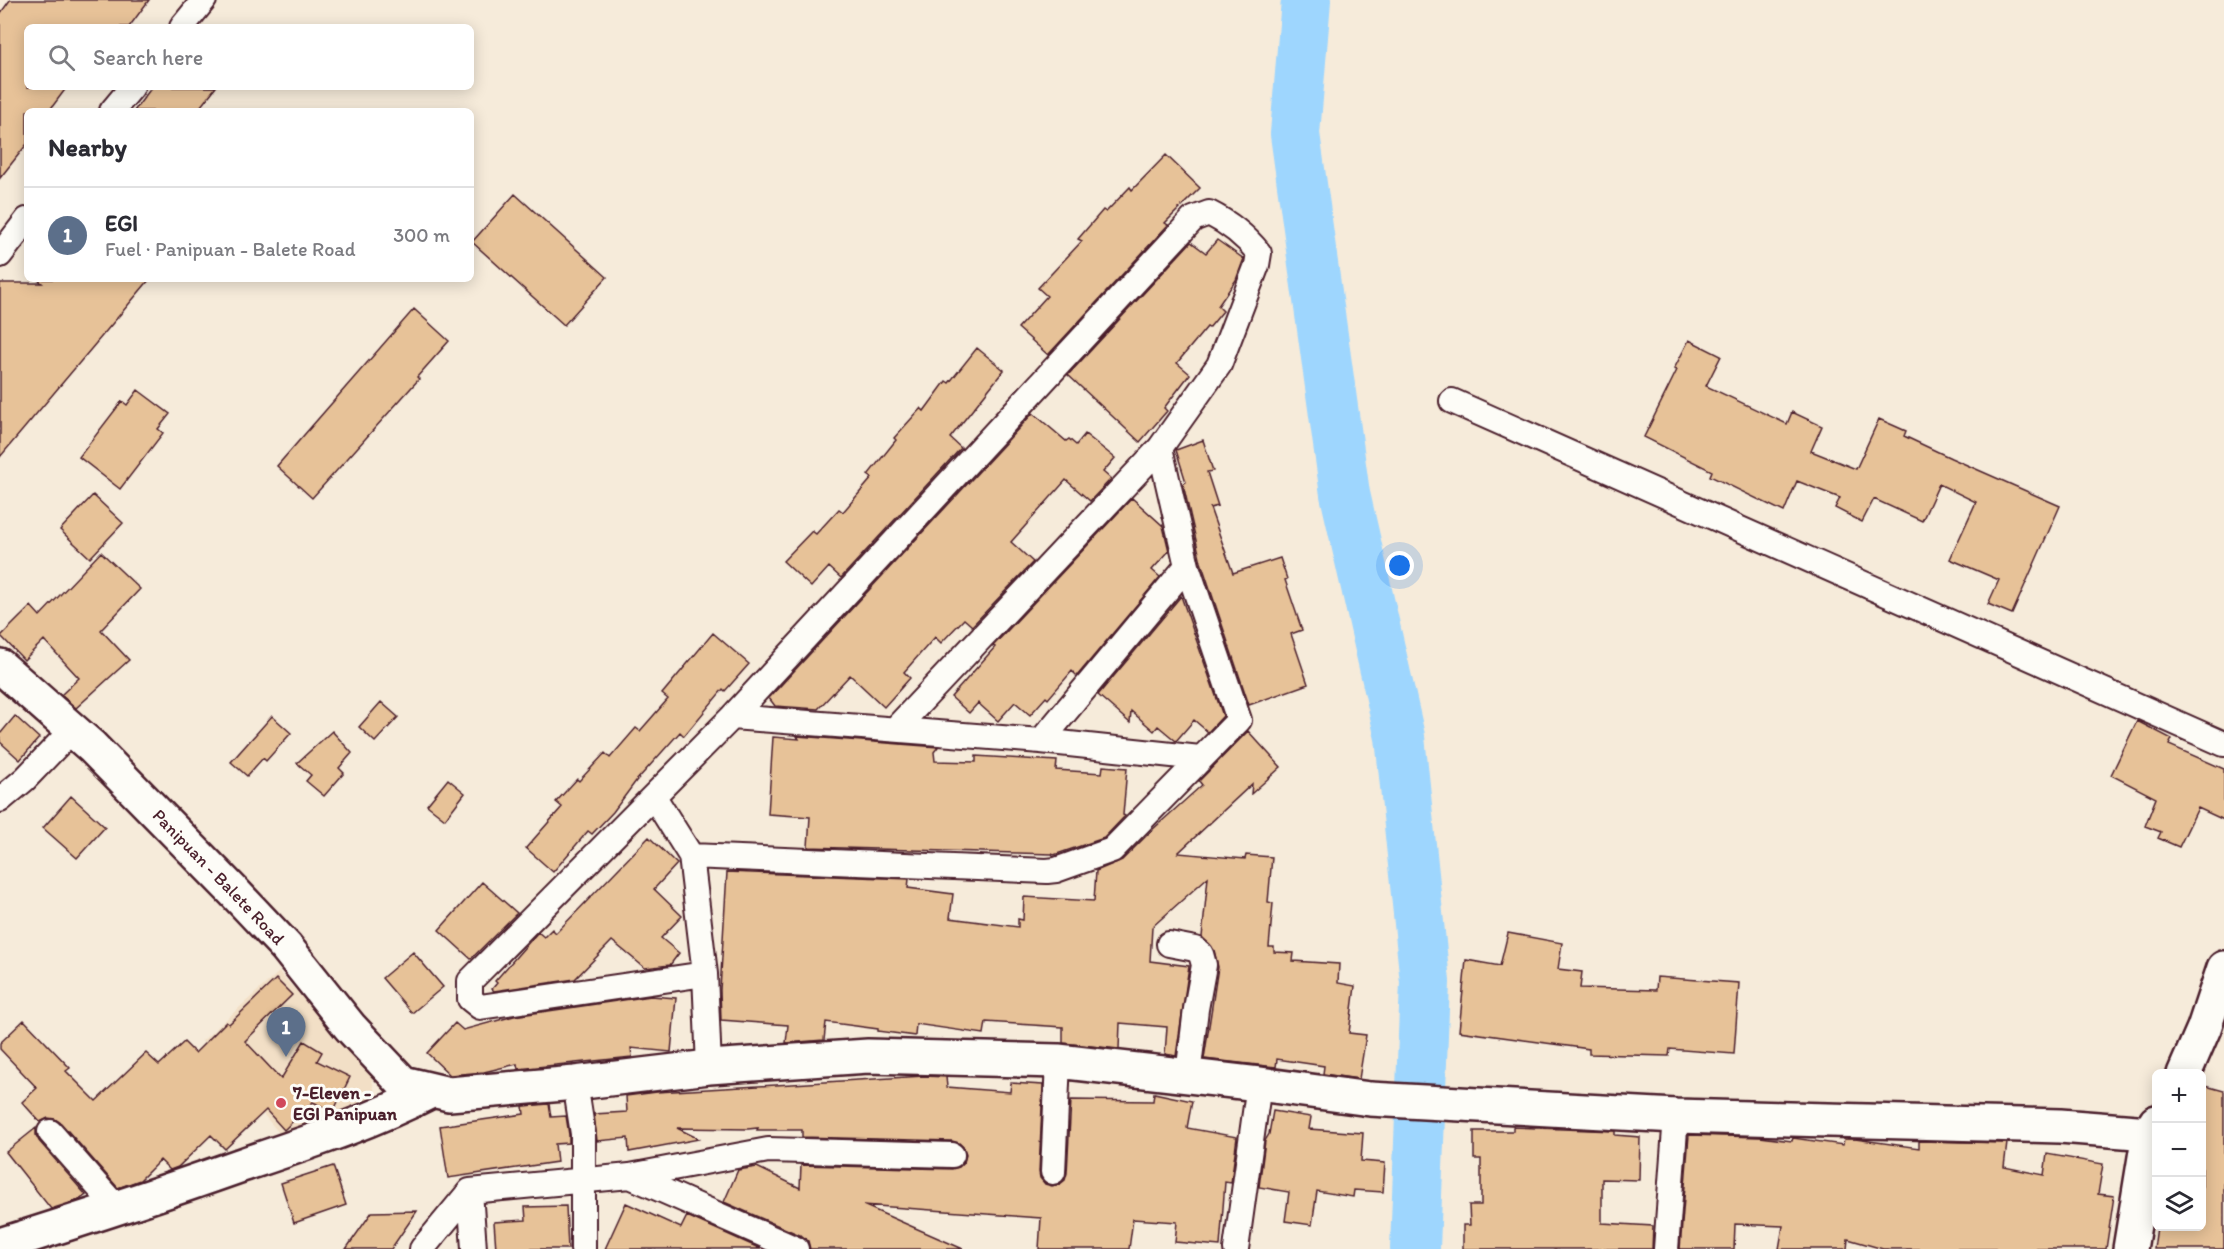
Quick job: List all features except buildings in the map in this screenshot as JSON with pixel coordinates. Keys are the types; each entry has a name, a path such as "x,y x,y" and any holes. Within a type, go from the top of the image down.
{"main road":[{"name":"Panipuan - Balete Road","path":"0,666 73,729 286,947 350,1027 403,1083 431,1091 449,1094 575,1083 709,1067 868,1056 1058,1061 1188,1075 1370,1099 1676,1116 2152,1128"},
{"path":"2186,1069 2221,989"},
{"path":"0,1245 117,1208 315,1140 392,1111 431,1091"},
{"path":"2130,1249 2152,1133"}],"street":[{"path":"184,24 204,0"},
{"path":"114,108 130,90"},
{"path":"705,974 480,1008 470,999 470,981 732,717 1193,219 1209,213 1222,220 1254,246 1259,253 1257,265 1219,365 1161,448 896,728"},
{"path":"0,255 24,224"},
{"path":"1452,401 2224,744"},
{"path":"691,856 1056,870 1112,850 1239,720 1187,566 1161,448"},
{"path":"1041,741 1187,566"},
{"path":"732,717 896,728 1200,758"},
{"path":"0,800 25,779 73,729"},
{"path":"654,797 691,856 705,974 709,1067"},
{"path":"1169,944 1195,949 1201,954 1204,965 1188,1075"},
{"path":"1053,1172 1058,1061"},
{"path":"575,1083 583,1134 583,1249"},
{"path":"1236,1249 1259,1084"},
{"path":"1666,1249 1676,1116"},
{"path":"50,1132 117,1208"},
{"path":"422,1249 470,1191 630,1176 768,1150 952,1155"},
{"path":"630,1176 796,1249"},
{"path":"470,1191 474,1249"}],"shaded area":[{"path":"279,972 371,1073 375,1095 368,1109 284,1139 202,1041"}],"waterway":[{"path":"1306,0 1295,134 1345,494 1400,737 1425,982 1415,1249"}],"place":[{"name":"EGI","path":"286,1057"},
{"name":"7-Eleven - EGI Panipuan","path":"281,1103"}]}
